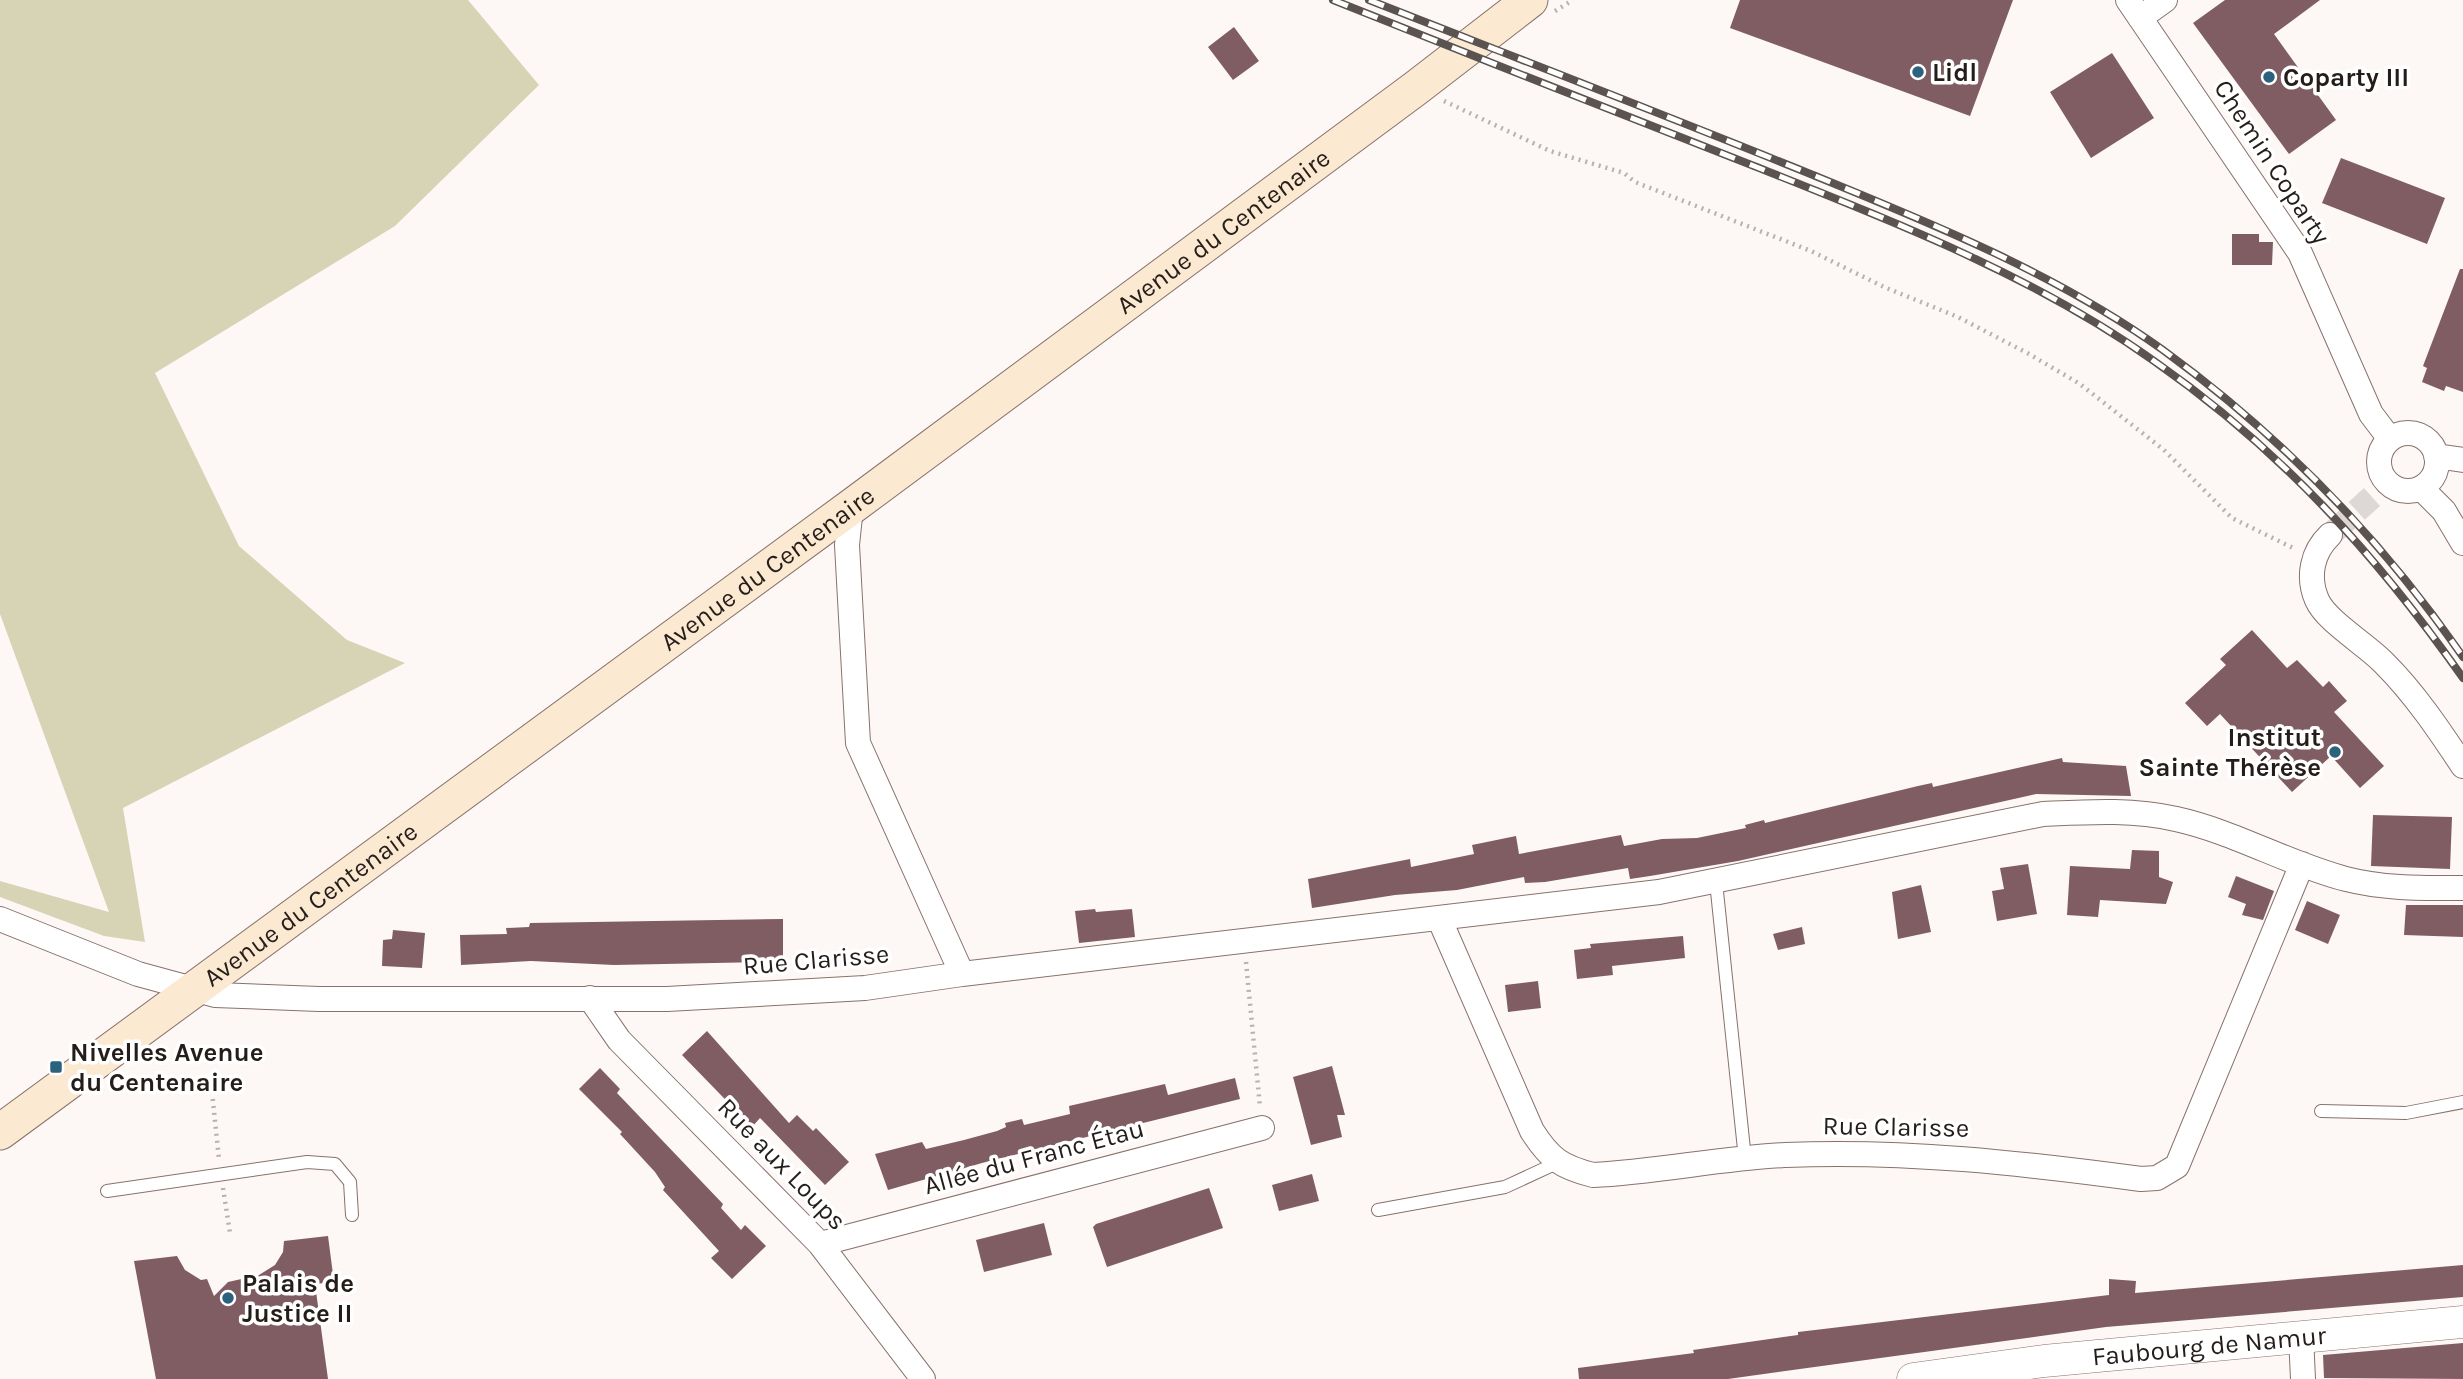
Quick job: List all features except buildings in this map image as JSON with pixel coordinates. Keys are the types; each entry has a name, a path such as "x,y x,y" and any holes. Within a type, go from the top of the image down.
{"main road":[{"name":"Avenue du Centenaire","path":"0,1132 851,507 1416,88 1530,0"}],"street":[{"path":"2134,9 2165,0"},
{"name":"Chemin Coparty","path":"2134,9 2300,253 2371,414 2390,439"},
{"path":"2408,433 2417,435 2426,439 2436,456 2434,474 2421,488 2402,491 2379,489 2380,455 2390,439 2408,433"},
{"path":"2436,456 2463,460"},
{"path":"2421,488 2444,511 2463,543"},
{"path":"851,507 847,545 858,743 962,974"},
{"path":"2330,535 2315,559 2311,576 2317,601 2384,663 2431,718 2463,766"},
{"name":"Rue Clarisse","path":"0,919 138,974 215,995 319,999 590,998 775,995 865,988 962,974 1659,892 2043,814 2149,814 2238,837 2302,864 2367,884 2406,888 2463,888"},
{"name":"Rue Clarisse","path":"1439,918 1532,1130 1546,1152 1566,1168 1593,1175 1745,1159 1860,1153 1979,1158 2141,1179 2169,1174 2177,1166 2302,864"},
{"name":"Rue aux Loups","path":"590,998 619,1041 821,1244 923,1379"},
{"name":"Allée du Franc Étau","path":"821,1244 1262,1128"},
{"name":"Faubourg de Namur","path":"1913,1379 2044,1361 2463,1322"},
{"path":"2301,1336 2303,1379"}],"lane":[{"path":"1716,882 1745,1159"},
{"path":"2321,1111 2406,1113 2463,1102"},
{"path":"107,1191 307,1162 335,1164 350,1182 352,1215"},
{"path":"1378,1210 1505,1187 1559,1163"}],"path":[{"path":"1416,88 1550,151 1624,173 1634,183 1811,251 1884,287 1958,317 2080,384 2164,450 2232,518 2315,559"},
{"path":"1244,940 1262,1128"},
{"path":"212,1092 230,1233"}],"shaded area":[{"path":"0,0 468,0 539,85 395,226 155,373 239,546 347,640 405,663 123,808 145,942 104,936 0,897 0,881 109,912 0,614"}],"tunnel":[{"path":"2330,535 2372,497"}],"railway":[{"path":"1333,0 1909,229 2011,276 2108,330 2200,395 2284,467 2360,546 2430,632 2463,678"},
{"path":"1369,0 1903,212 1993,252 2080,297 2163,350 2248,417 2288,453 2398,570 2463,657"}],"place":[{"name":"Lidl","path":"1918,72"},
{"name":"Coparty III","path":"2269,77"},
{"name":"Institut Sainte Thérèse","path":"2335,752"},
{"name":"Nivelles Avenue du Centenaire","path":"56,1067"},
{"name":"Palais de Justice II","path":"228,1298"}]}
